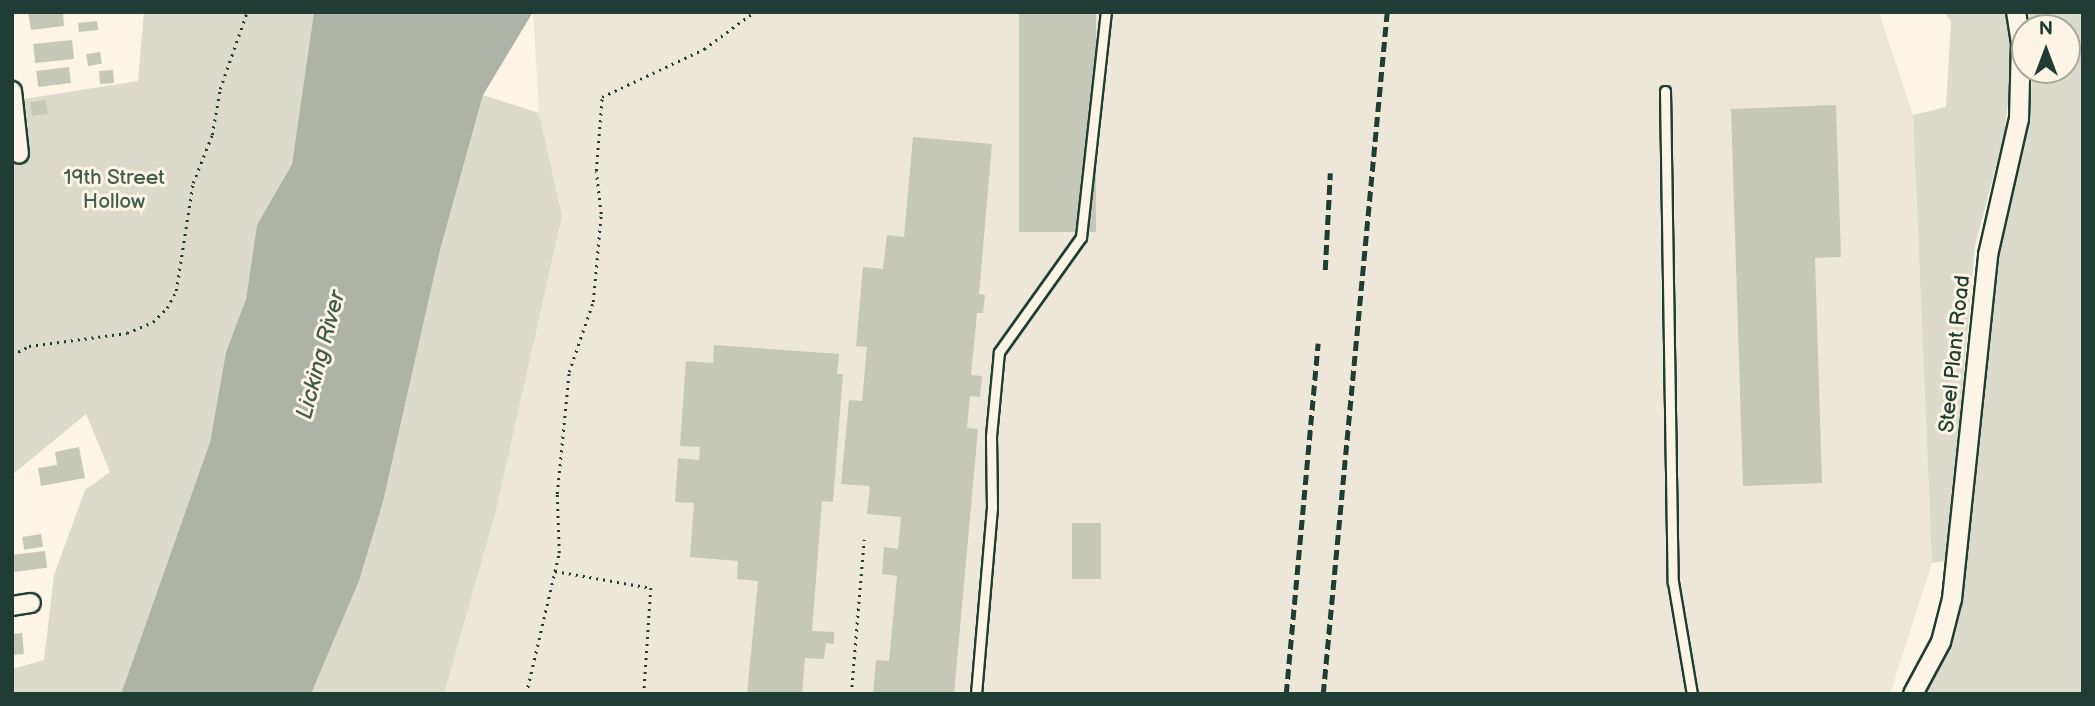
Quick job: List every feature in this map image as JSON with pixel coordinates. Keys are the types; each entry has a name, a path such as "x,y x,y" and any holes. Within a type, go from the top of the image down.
{"street":[{"name":"Steel Plant Road","path":"1913,694 1941,642 1952,598 1988,256 2020,119 2021,43 2016,12"},
{"path":"12,91 19,154"},
{"path":"12,606 32,603"}],"lane":[{"path":"976,694 992,508 991,436 999,352 1081,237 1106,12"},
{"path":"1665,91 1673,582 1692,694"}],"path":[{"path":"12,355 29,346 127,333 153,322 167,308 176,290 193,183 212,135 220,89 247,12"},
{"path":"526,694 554,571 569,372 593,302 601,214 596,171 602,97 704,49 754,12"},
{"path":"850,694 864,540"},
{"path":"554,571 651,588 644,694"}],"shaded area":[{"path":"533,12 1879,12 1913,115 1932,563 1890,694 444,694 496,511 562,216 539,113"}],"green space":[{"name":"19th Street Hollow","path":"144,12 314,12 292,164 257,225 246,299 226,352 210,442 121,694 12,694 12,669 44,660 54,575 85,490 110,472 86,414 12,475 12,122 28,126 24,99 138,81"},
{"path":"1944,12 2009,12 2011,77 2004,136 1975,246 1947,561 1932,563 1913,115 1946,107 1951,21"},
{"path":"2083,12 2083,694 1923,694 1957,614 2001,223 2031,104 2032,84 2081,84 2081,14 2029,14"},
{"path":"483,95 539,113 562,216 496,511 444,694 311,694 359,581 383,502 440,250"}],"water":[{"name":"Licking River","path":"314,12 533,12 483,95 440,250 383,502 359,581 311,694 121,694 210,442 226,352 246,299 257,225 292,164"}],"building":[{"path":"28,12 63,12 64,26 31,30"},
{"path":"1019,12 1096,12 1096,232 1019,232"},
{"path":"97,21 98,30 79,32 78,23"},
{"path":"72,40 74,59 35,63 33,44"},
{"path":"100,52 102,64 88,66 86,54"},
{"path":"69,67 71,83 38,87 36,71"},
{"path":"113,70 114,83 100,84 99,71"},
{"path":"46,100 48,114 32,116 30,102"},
{"path":"1836,105 1841,257 1815,258 1822,483 1743,486 1731,109"},
{"path":"913,137 992,144 979,294 985,295 983,313 977,313 971,375 982,376 980,397 970,396 967,428 978,429 954,694 873,694 876,660 889,661 897,576 882,574 884,547 898,549 901,517 867,514 870,486 841,484 849,400 862,401 867,347 856,346 863,267 883,269 887,235 904,237"},
{"path":"714,345 839,354 837,374 843,374 833,502 822,501 812,631 834,632 834,644 826,643 824,659 805,658 802,694 747,694 758,581 737,579 738,561 690,557 694,503 675,502 678,458 699,460 700,447 680,446 686,361 713,363"},
{"path":"79,447 85,478 41,486 38,468 57,465 55,452"},
{"path":"1072,523 1101,523 1101,579 1072,579"},
{"path":"41,534 43,547 24,550 22,537"},
{"path":"45,551 47,568 14,572 12,555"},
{"path":"22,633 24,654 12,655 12,634"}],"railway":[{"path":"1323,694 1387,12"},
{"path":"1325,270 1330,173"},
{"path":"1286,694 1318,343"}]}
